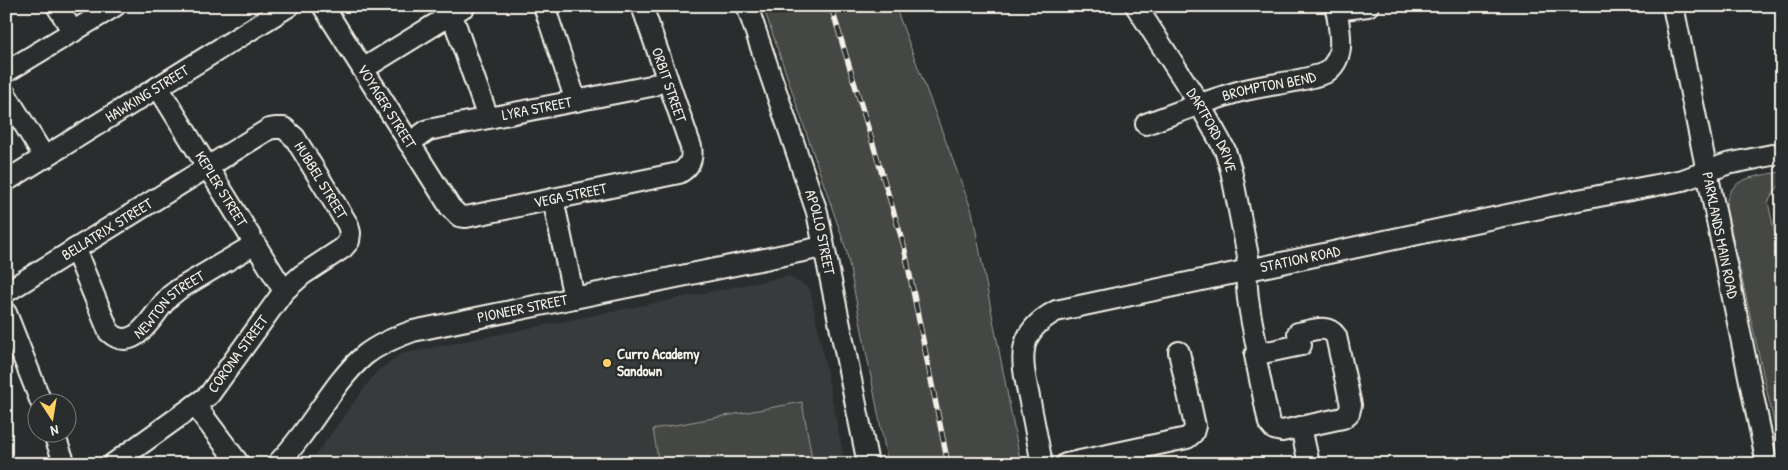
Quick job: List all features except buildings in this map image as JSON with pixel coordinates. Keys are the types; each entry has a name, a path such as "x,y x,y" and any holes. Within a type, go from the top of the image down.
{"street":[{"path":"57,6 73,32"},
{"path":"6,72 114,6"},
{"name":"HAWKING STREET","path":"6,181 289,6"},
{"name":"VOYAGER STREET","path":"323,6 450,207"},
{"path":"544,6 576,101"},
{"name":"ORBIT STREET","path":"642,6 691,147 692,159 689,164"},
{"name":"APOLLO STREET","path":"747,6 817,212 868,464"},
{"name":"DARTFORD DRIVE","path":"1136,6 1200,105 1225,150 1231,170 1248,256 1246,293 1258,354 1255,355 1269,423 1278,430 1301,427 1343,418 1350,409 1336,336 1331,330 1323,328 1298,333 1301,345 1258,354"},
{"path":"1336,8 1368,6"},
{"name":"PARKLANDS MAIN ROAD","path":"1674,6 1767,464"},
{"name":"BROMPTON BEND","path":"1146,124 1184,109 1234,93 1318,75 1330,70 1335,65 1340,53 1336,8"},
{"path":"363,69 459,10 488,118"},
{"name":"LYRA STREET","path":"409,143 428,130 651,86 667,79"},
{"name":"KEPLER STREET","path":"158,87 284,291"},
{"path":"6,95 45,158"},
{"name":"HUBBEL STREET","path":"208,167 275,128 284,128 295,138 348,225 350,233 349,241 342,248 302,275 284,291"},
{"name":"STATION ROAD","path":"1042,464 1022,356 1029,334 1036,324 1044,317 1056,311 1578,200 1683,180 1726,164 1782,153"},
{"name":"VEGA STREET","path":"450,207 454,212 466,217 679,173 685,170 689,164"},
{"name":"BELLATRIX STREET","path":"6,292 208,167"},
{"path":"553,199 574,298"},
{"name":"NEWTON STREET","path":"75,249 109,332 114,337 126,339 141,332 151,322 170,296 179,289 255,244"},
{"name":"PIONEER STREET","path":"277,464 291,450 347,374 365,356 387,341 413,330 823,247"},
{"name":"CORONA STREET","path":"113,464 209,395 284,291"},
{"path":"6,313 37,392"},
{"path":"1066,464 1190,436 1195,426 1179,352"},
{"path":"195,405 239,464"},
{"path":"1301,427 1309,464"},
{"path":"57,442 65,464"}],"shaded area":[{"path":"763,6 895,6 972,211 1021,464 888,464 846,249"},
{"path":"1780,172 1782,174 1782,181 1768,202 1782,268 1782,459 1726,207 1732,189 1738,184 1753,177"},
{"name":"Curro Academy Sandown","path":"789,276 810,289 845,464 309,464 376,372 401,354"},
{"path":"802,402 813,464 659,464 653,429"}],"railway":[{"path":"831,6 904,246 948,464"}],"place":[{"name":"Curro Academy Sandown","path":"607,363"}]}
